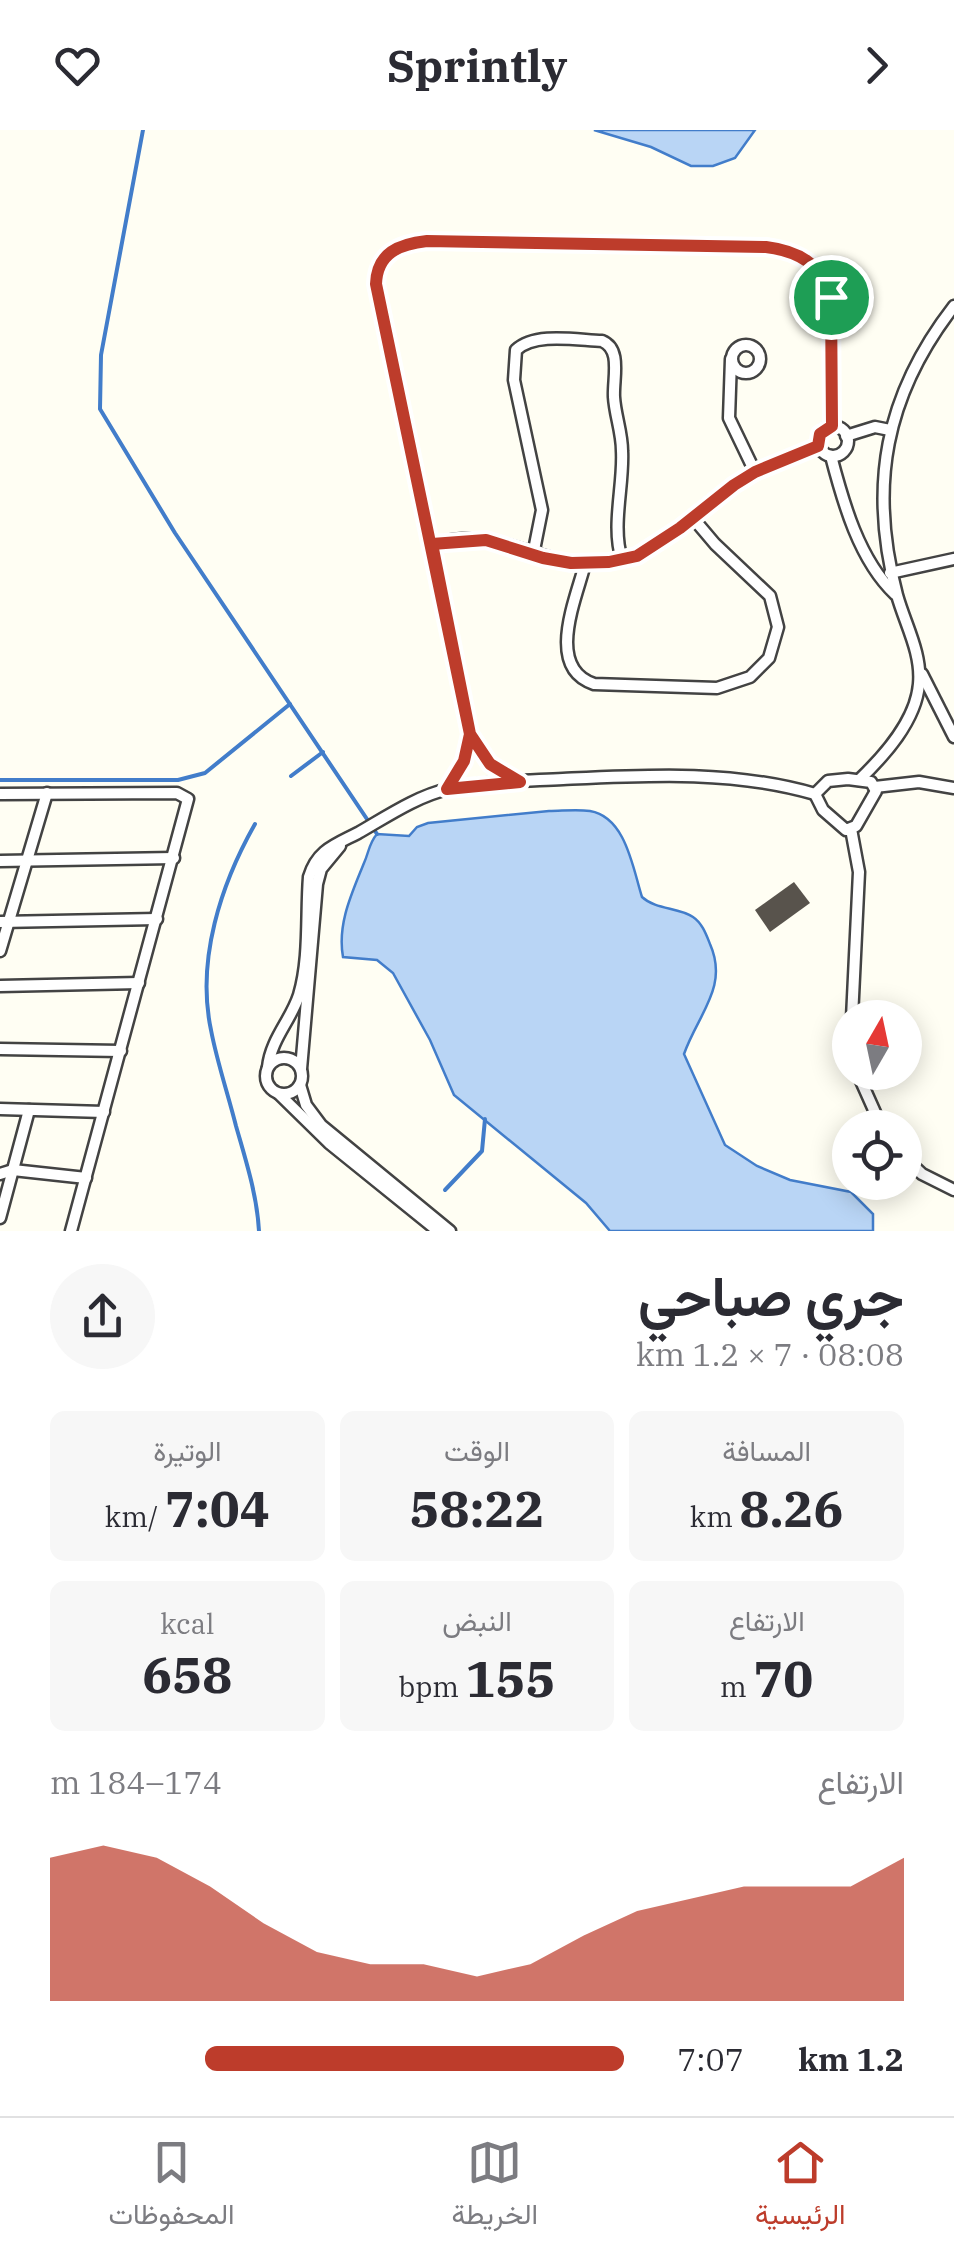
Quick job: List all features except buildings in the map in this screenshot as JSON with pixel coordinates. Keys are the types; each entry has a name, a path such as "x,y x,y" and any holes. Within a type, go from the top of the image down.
{"street":[{"path":"520,782 490,764 470,734 376,284 380,261 400,246 442,241 766,247 796,253 821,273 831,297 832,426"},
{"path":"954,306 922,354 890,430 882,506 892,572 920,669 954,736"},
{"path":"533,555 542,510 514,380 516,350 534,340 602,340 610,344 614,353 614,400 622,451 618,544 622,560"},
{"path":"728,386 754,372 760,356 757,350 751,346 735,350 728,386 730,425 755,472"},
{"path":"732,359 735,369 744,374"},
{"path":"832,426 846,436 844,450 832,456 824,454 818,446 820,434 832,426"},
{"path":"846,436 875,428 890,430"},
{"path":"432,544 486,540 533,555 585,564 622,560 643,554 755,472 818,446"},
{"path":"832,456 852,522 879,576 898,596"},
{"path":"585,564 566,645 573,668 584,680 594,684 699,688 743,681 757,672 773,651 778,636 776,611 766,589 715,544 693,518"},
{"path":"879,576 954,558"},
{"path":"858,780 901,730 917,696 920,669"},
{"path":"447,789 464,761 470,734"},
{"path":"438,1231 329,1143 267,1082 273,1044 292,1012 301,985 313,865 328,848 447,789 670,774 758,781 815,794"},
{"path":"815,794 828,781 858,780 871,782 875,787 872,802 851,829 859,872 853,1000"},
{"path":"875,787 919,782 954,788"},
{"path":"0,794 187,795 174,858 72,1231"},
{"path":"0,951 4,922 28,860 47,794"},
{"path":"815,794 823,810 840,827 851,829"},
{"path":"348,838 325,862 317,884 300,1085 306,1105 321,1125 450,1231"},
{"path":"0,861 174,858"},
{"path":"4,922 157,919"},
{"path":"0,986 140,983"},
{"path":"0,1049 120,1051"},
{"path":"268,1067 274,1060 286,1058 294,1060 302,1070"},
{"path":"279,1094 291,1093 300,1085"},
{"path":"0,1109 104,1112"},
{"path":"0,1218 29,1110"},
{"path":"0,1174 13,1170 86,1178"},
{"path":"922,1174 954,1190"}],"water":[{"path":"594,130 755,130 735,158 713,166 691,166 651,147"},
{"path":"585,810 612,823 626,846 642,897 696,919 710,944 715,959 714,987 684,1054 725,1145 757,1166 790,1180 832,1188 832,1200 859,1200 873,1214 873,1231 610,1231 586,1203 454,1095 430,1040 393,973 377,960 343,957 347,909 377,834 409,836 428,823"}],"waterway":[{"path":"143,130 101,355 100,409 175,533 377,834"},
{"path":"0,780 178,780 205,773 290,704"},
{"path":"291,776 323,752"},
{"path":"255,824 232,872 215,923 209,950 207,1004 219,1066 256,1204 259,1231"},
{"path":"445,1190 482,1151 485,1119"}],"route":[{"path":"831,297 815,266 788,250 766,247 427,241 400,246 380,261 376,284 470,734 464,761 447,789 520,782 490,764 470,734 432,544 486,540 543,558 585,564 637,556 755,472 818,446 820,434 832,426 831,297"}]}
